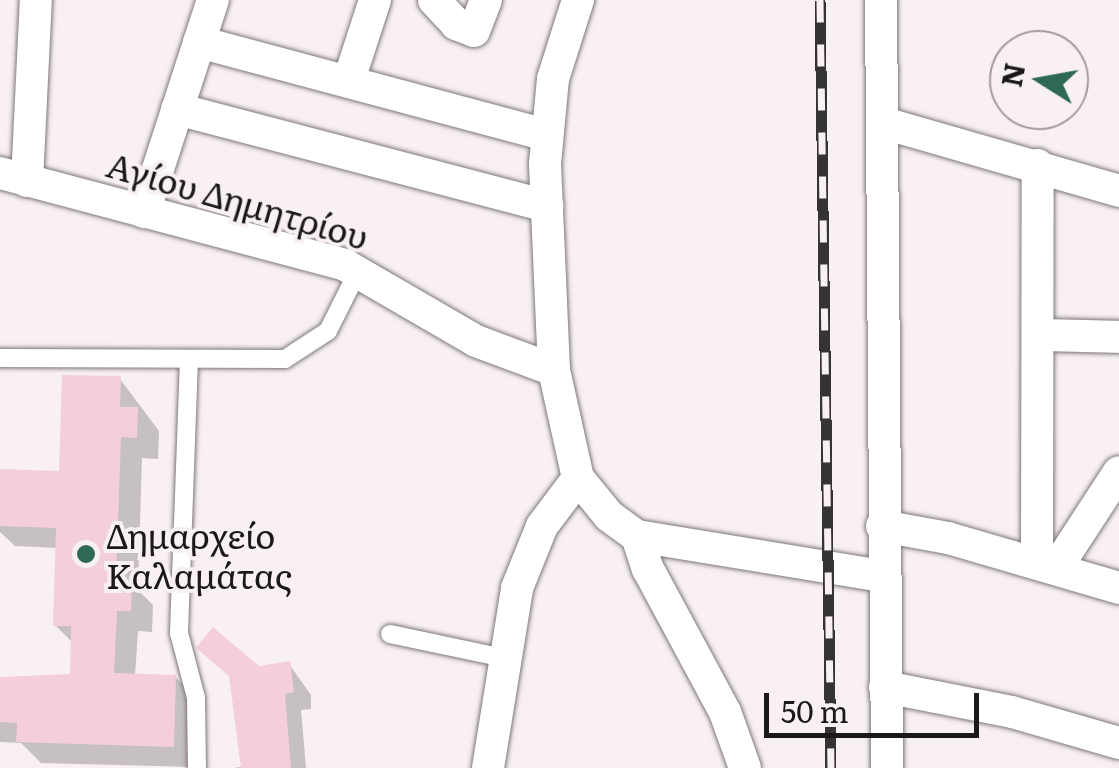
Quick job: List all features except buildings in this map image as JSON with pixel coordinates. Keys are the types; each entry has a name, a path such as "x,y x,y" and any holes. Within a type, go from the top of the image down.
{"street":[{"path":"13,177 36,0"},
{"path":"144,212 214,0"},
{"path":"349,80 375,0"},
{"path":"434,0 456,24 474,32 486,0"},
{"path":"578,0 558,57 546,135 554,370 578,478 598,504 637,536 882,576"},
{"path":"881,0 882,576 887,768"},
{"path":"199,42 546,135"},
{"path":"176,109 546,206"},
{"path":"884,123 1119,190"},
{"path":"1038,166 1047,564"},
{"name":"Αγίου Δημητρίου","path":"13,177 358,271 476,342 554,370"},
{"path":"1039,335 1119,336"},
{"path":"1047,564 1119,472"},
{"path":"488,768 504,658 532,546 578,478"},
{"path":"882,526 1047,564 1119,588"},
{"path":"637,536 648,570 725,712 744,768"},
{"path":"886,687 1119,743"}],"lane":[{"path":"0,358 262,362 307,350 335,322 358,271"},
{"path":"188,359 179,633 196,698 197,768"},
{"path":"390,634 504,658"}],"railway":[{"path":"820,0 831,768"}],"place":[{"name":"Δημαρχείο Καλαμάτας","path":"86,554"}]}
